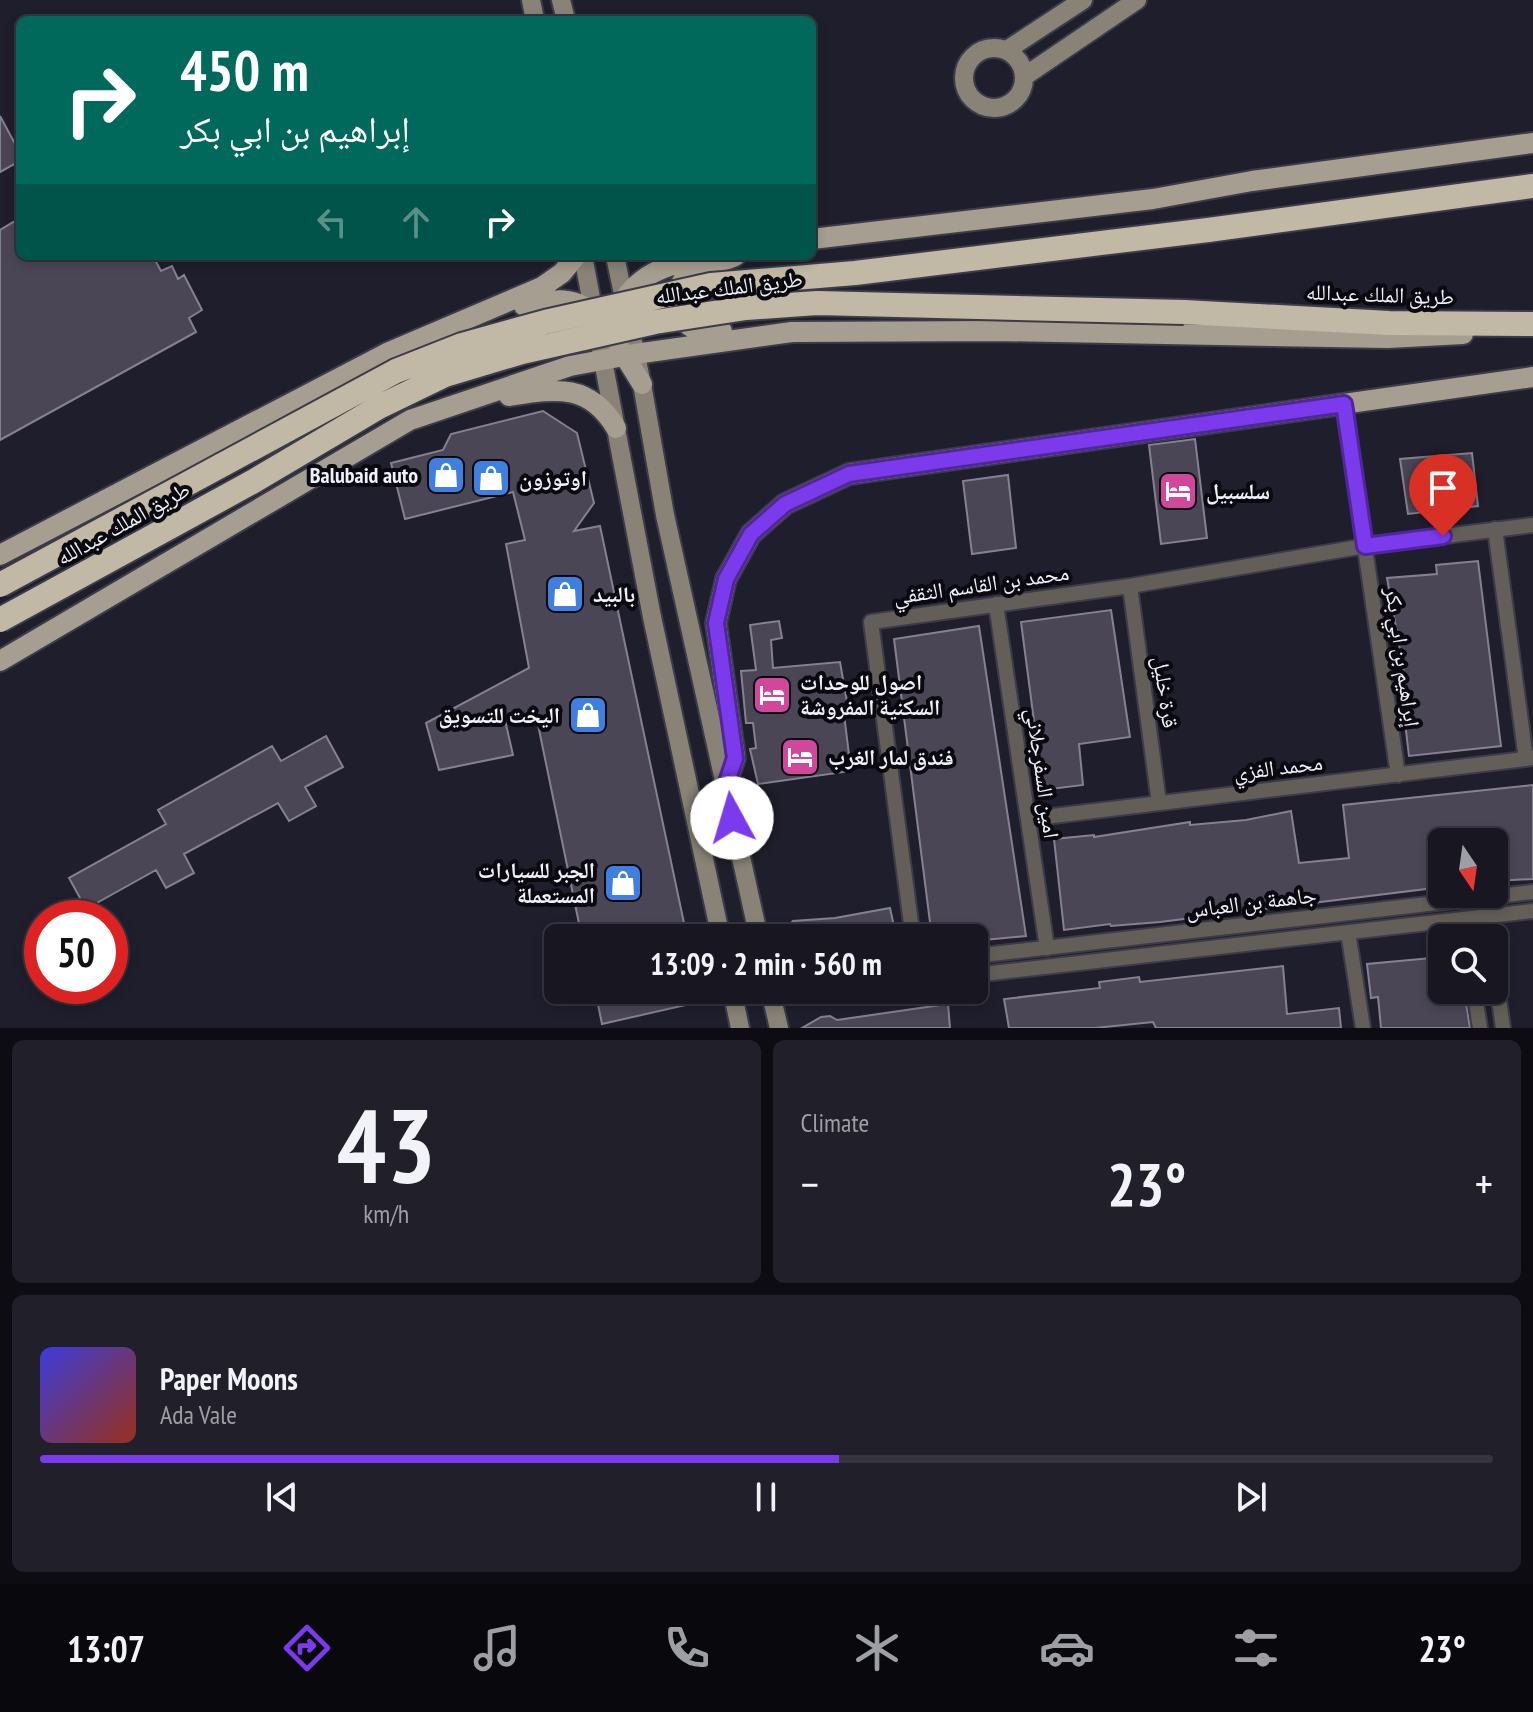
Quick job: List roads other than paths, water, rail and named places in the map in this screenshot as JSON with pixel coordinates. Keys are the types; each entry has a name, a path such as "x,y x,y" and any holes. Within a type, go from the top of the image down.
{"highway":[{"path":"0,585 396,371 462,345 545,322 711,285 855,273 1533,186"},
{"name":"طريق الملك عبدالله","path":"0,620 254,481 379,407 445,375 522,352 655,322 746,308 817,303 1184,312 1389,323 1533,324"}],"main road":[{"path":"1007,50 1083,0"},
{"path":"1025,76 1137,0"},
{"path":"984,49 1007,50 1019,61 1025,76 1022,91 1004,107 980,106 965,88 964,72 971,58 984,49"},
{"name":"طريق الملك عبدالله","path":"816,239 1153,199 1252,181 1533,143"},
{"name":"طريق الملك عبدالله","path":"0,555 387,353 542,287 562,273 573,260"},
{"path":"584,260 652,617 718,924"},
{"path":"616,260 624,297 630,355 642,384 665,515 756,924"},
{"path":"603,360 614,314 624,297 640,280 661,268 692,260"},
{"path":"725,260 688,275 679,287 678,309 685,322 697,330 749,336"},
{"path":"460,323 555,299 582,304 630,355"},
{"path":"458,404 480,386 524,372 533,362 537,349 531,331 516,320 460,323"},
{"path":"0,661 410,420 570,366 749,336 832,331 1388,338 1533,330"},
{"path":"725,788 735,758 716,623 726,579 751,534 785,504 849,474 1533,377"},
{"path":"458,404 552,390 569,391 596,403 616,428"},
{"path":"0,633 125,550"},
{"path":"735,1004 740,1028"},
{"path":"773,1004 779,1028"}],"street":[{"name":"إبراهيم بن ابي بكر","path":"1344,404 1398,775"},
{"name":"محمد بن القاسم الثقفي","path":"911,924 871,622 1130,586 1365,546 1533,525"},
{"path":"1495,529 1529,759"},
{"name":"قرة خليل","path":"1130,586 1159,803"},
{"name":"امين السفرجلاني","path":"996,604 1047,948"},
{"name":"محمد الفزي","path":"1028,819 1529,759"},
{"name":"جاهمة بن العباس","path":"988,954 1533,892"},
{"name":"جاهمة بن العباس","path":"988,973 1533,911"},
{"path":"1487,916 1488,924"},
{"path":"1463,919 1464,924"},
{"path":"1348,932 1363,1028"},
{"path":"1476,1004 1480,1028"},
{"path":"1500,1004 1503,1028"}],"place":[{"name":"Balubaid auto","path":"446,475"},
{"name":"اوتوزون","path":"491,478"},
{"name":"سلسبيل","path":"1178,491"},
{"name":"بالبيد","path":"565,594"},
{"name":"اصول للوحدات السكنية المفروشة","path":"772,695"},
{"name":"اليخت للتسويق","path":"588,715"},
{"name":"فندق لمار الغرب","path":"800,757"},
{"name":"الجبر للسيارات المستعملة","path":"623,883"}]}
